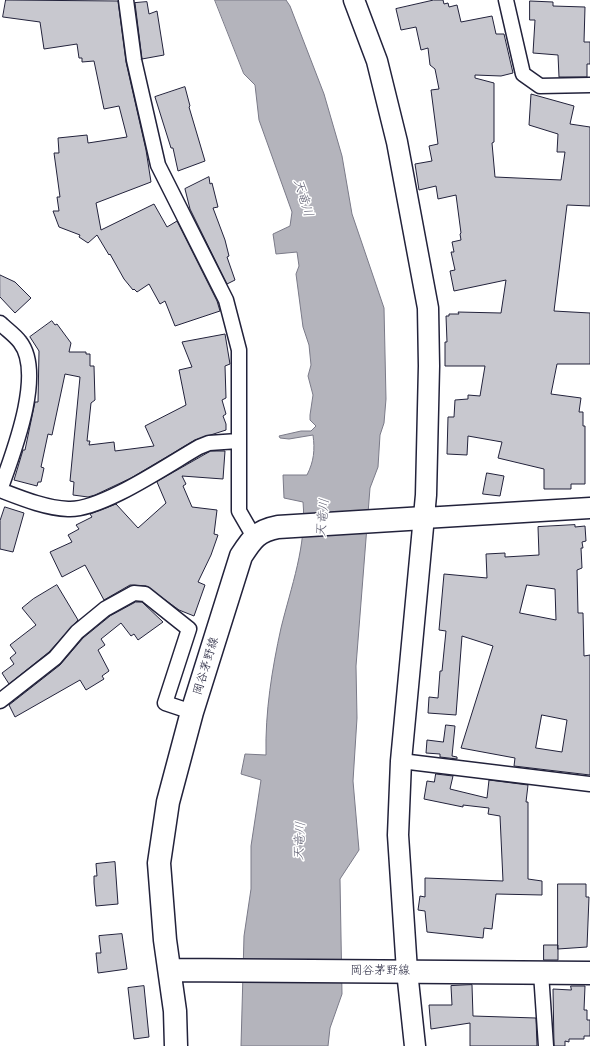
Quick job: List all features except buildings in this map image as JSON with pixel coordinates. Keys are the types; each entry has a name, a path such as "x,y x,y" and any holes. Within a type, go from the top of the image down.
{"main road":[{"path":"260,533 278,527 417,518"},
{"name":"岡谷茅野線","path":"176,1046 175,1011 171,970 165,940 159,863 168,802 192,712 241,556 260,533"},
{"name":"岡谷茅野線","path":"171,970 590,973"}],"street":[{"path":"126,0 134,60 158,165 226,300 239,350 239,511 260,533"},
{"path":"354,0 378,61 397,142 428,308 429,366 417,518 401,762 398,835 399,972 415,1046"},
{"path":"506,0 523,74 540,86 590,85"},
{"path":"0,323 21,343 29,366 27,395 20,434 0,490 31,501 68,509 89,506 108,499 199,447 209,443 238,441"},
{"path":"417,518 590,508"},
{"path":"0,701 55,658 77,632 105,609 134,593 145,594 189,629 165,703 192,712"},
{"path":"401,762 590,784"},
{"path":"541,973 546,1046"}],"water":[{"name":"天竜川","path":"215,0 286,0 290,6 324,94 342,156 352,214 384,308 386,399 384,423 380,435 378,467 370,488 356,666 357,718 353,781 359,850 340,879 342,994 330,1028 328,1046 241,1046 244,936 251,889 251,846 261,780 241,774 245,754 266,755 268,707 272,675 281,628 297,566 303,534 303,502 284,498 283,475 307,475 313,460 314,451 313,435 289,439 280,438 279,436 301,431 311,431 316,426 310,420 313,395 308,376 311,365 309,345 303,327 296,274 299,266 297,252 276,254 273,234 290,226 292,212 259,120 255,85 244,74"}]}
